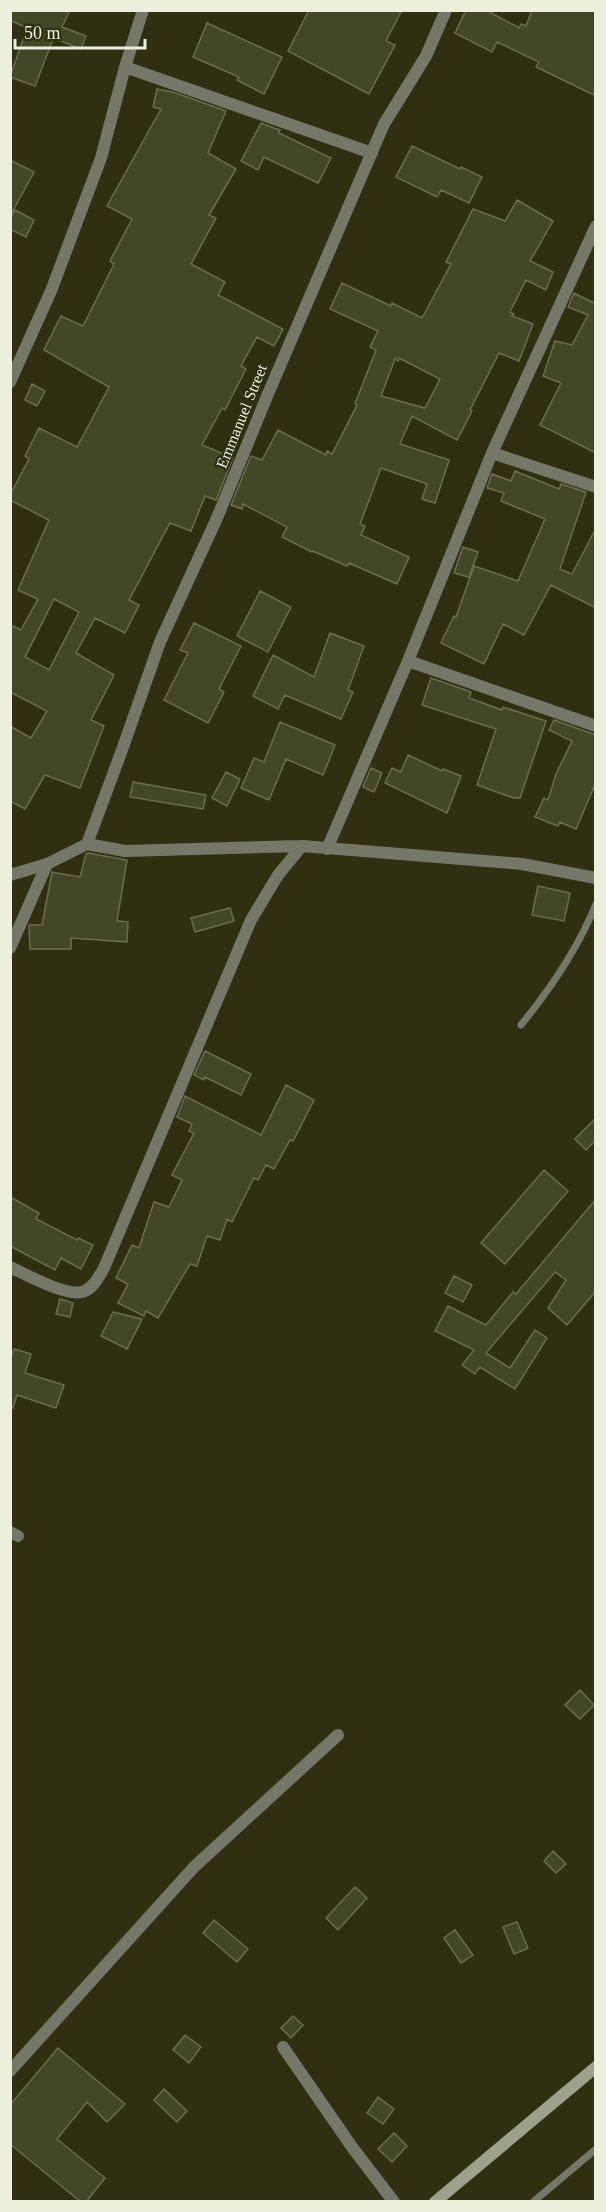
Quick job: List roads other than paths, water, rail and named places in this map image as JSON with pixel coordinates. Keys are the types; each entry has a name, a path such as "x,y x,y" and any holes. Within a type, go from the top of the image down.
{"main road":[{"path":"435,2202 596,2067"}],"street":[{"path":"10,382 51,291 101,158 124,67 143,10"},
{"name":"Emmanuel Street","path":"87,844 123,750 160,642 217,518 384,124 426,56 446,10"},
{"path":"124,67 372,153"},
{"path":"327,849 408,661 492,453 596,226"},
{"path":"492,453 596,487"},
{"path":"408,661 596,726"},
{"path":"10,875 46,864 87,844 124,851 302,846 522,864 596,878"},
{"path":"10,1267 69,1293 83,1292 95,1284 104,1268 251,920 278,876 302,846"},
{"path":"10,948 46,864"},
{"path":"10,2071 194,1866 338,1735"},
{"path":"283,2047 352,2148 394,2202"}],"lane":[{"path":"521,1025 554,984 586,928 596,904"},
{"path":"533,2202 596,2149"}]}
